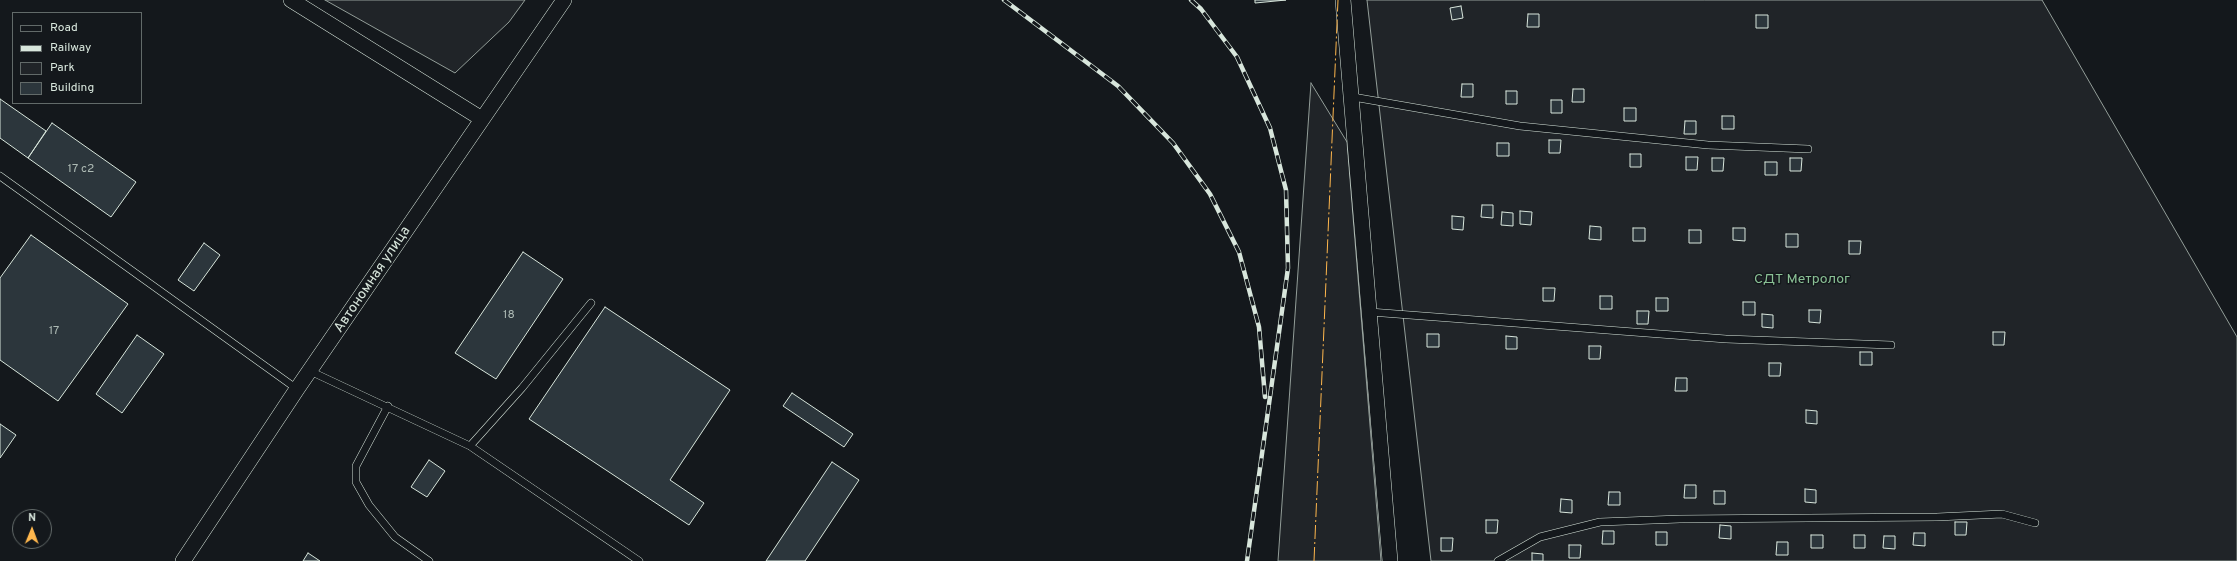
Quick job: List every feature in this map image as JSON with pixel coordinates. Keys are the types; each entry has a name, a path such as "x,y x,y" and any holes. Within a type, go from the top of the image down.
{"street":[{"path":"291,0 482,119"},
{"name":"Автономная улица","path":"183,561 297,389 564,0"},
{"path":"1343,0 1390,561"}],"lane":[{"path":"1352,97 1520,126 1708,145 1808,149"},
{"path":"0,176 297,389"},
{"path":"470,446 522,388 591,303"},
{"path":"1370,312 1726,339 1891,345"},
{"path":"310,371 388,406 470,446 639,561"},
{"path":"388,406 356,466 356,482 369,505 395,537 429,561"},
{"path":"1498,561 1540,537 1600,522 1680,519 1937,517 2002,514 2034,523"}],"green space":[{"path":"325,0 525,0 509,22 455,73"},
{"name":"СДТ Метролог","path":"1367,0 2042,0 2237,337 2237,561 1431,561"},
{"path":"1311,83 1347,142 1381,561 1278,561"}],"building":[{"path":"1255,0 1286,0 1255,3"},
{"path":"1461,6 1463,18 1452,20 1450,8"},
{"path":"1528,14 1539,14 1539,27 1527,27"},
{"path":"1756,15 1768,15 1768,28 1756,28"},
{"path":"1462,84 1473,84 1473,97 1461,97"},
{"path":"1573,89 1584,89 1584,102 1572,102"},
{"path":"1506,91 1517,91 1517,104 1506,104"},
{"path":"0,99 46,131 28,158 0,138"},
{"path":"1551,100 1562,100 1562,113 1551,113"},
{"path":"1624,108 1636,108 1636,121 1624,121"},
{"path":"1722,116 1734,116 1734,129 1722,129"},
{"path":"1685,121 1696,121 1696,134 1684,134"},
{"path":"52,123 136,182 111,217 28,158"},
{"path":"1549,140 1561,140 1560,153 1549,153"},
{"path":"1497,143 1509,143 1509,156 1497,156"},
{"path":"1630,154 1641,154 1641,167 1630,167"},
{"path":"1686,157 1698,157 1697,170 1686,170"},
{"path":"1712,158 1724,158 1723,171 1712,171"},
{"path":"1790,158 1802,158 1801,171 1790,171"},
{"path":"1765,162 1777,162 1777,175 1765,175"},
{"path":"1482,205 1493,205 1493,218 1481,217"},
{"path":"1520,211 1532,212 1531,225 1520,224"},
{"path":"1502,212 1513,213 1513,226 1501,225"},
{"path":"1452,216 1464,217 1463,230 1452,229"},
{"path":"1590,226 1601,227 1601,240 1589,239"},
{"path":"1633,228 1645,228 1645,241 1633,241"},
{"path":"1733,228 1745,228 1745,241 1733,240"},
{"path":"1689,230 1701,230 1701,243 1689,243"},
{"path":"1786,234 1798,234 1798,247 1786,247"},
{"path":"31,235 128,304 58,401 0,360 0,278"},
{"path":"1849,241 1861,241 1860,254 1849,254"},
{"path":"204,243 220,255 194,291 178,280"},
{"path":"523,252 563,279 496,379 455,353"},
{"path":"1543,288 1555,288 1554,301 1543,301"},
{"path":"1600,296 1612,296 1612,309 1600,309"},
{"path":"1656,298 1668,298 1668,311 1656,311"},
{"path":"1743,302 1755,302 1755,315 1743,315"},
{"path":"605,307 730,390 670,480 704,503 689,525 529,419"},
{"path":"1809,310 1821,310 1820,323 1809,322"},
{"path":"1637,311 1649,311 1648,324 1637,324"},
{"path":"1762,314 1773,315 1773,328 1762,327"},
{"path":"1993,332 2005,332 2004,345 1993,345"},
{"path":"1427,334 1439,334 1439,347 1427,347"},
{"path":"137,335 164,354 122,413 96,394"},
{"path":"1506,336 1517,337 1517,349 1506,349"},
{"path":"1589,346 1601,346 1600,359 1589,359"},
{"path":"1860,352 1872,352 1872,365 1860,365"},
{"path":"1769,363 1781,363 1780,376 1769,376"},
{"path":"1676,378 1687,378 1687,391 1675,391"},
{"path":"792,393 853,434 844,447 783,406"},
{"path":"1806,410 1817,411 1817,424 1806,423"},
{"path":"0,424 16,435 0,458"},
{"path":"429,460 445,471 427,497 411,487"},
{"path":"832,462 859,480 805,561 766,561"},
{"path":"1685,485 1696,485 1696,498 1684,498"},
{"path":"1805,489 1816,490 1816,503 1805,502"},
{"path":"1714,491 1725,491 1725,504 1714,504"},
{"path":"1609,492 1620,492 1620,505 1608,505"},
{"path":"1561,499 1572,500 1572,513 1560,512"},
{"path":"1486,520 1498,520 1497,533 1486,533"},
{"path":"1955,522 1967,522 1966,535 1955,535"},
{"path":"1720,525 1731,526 1731,539 1719,538"},
{"path":"1603,531 1614,531 1614,544 1602,544"},
{"path":"1656,532 1667,532 1667,545 1656,545"},
{"path":"1914,533 1925,533 1925,546 1913,545"},
{"path":"1811,535 1823,535 1823,548 1811,548"},
{"path":"1854,535 1865,535 1865,548 1854,548"},
{"path":"1884,536 1895,536 1895,549 1883,548"},
{"path":"1441,538 1453,538 1452,551 1441,551"},
{"path":"1777,542 1788,542 1788,555 1776,555"},
{"path":"1569,545 1581,545 1580,558 1569,558"},
{"path":"308,553 320,561 303,561"},
{"path":"1532,553 1543,554 1543,561 1532,561"}],"railway":[{"path":"1004,0 1118,86 1173,143 1210,194 1239,252 1259,327 1265,397"},
{"path":"1191,0 1201,9 1237,57 1270,128 1286,190 1288,268 1247,561"}],"power":[{"path":"1314,561 1338,0"}]}
